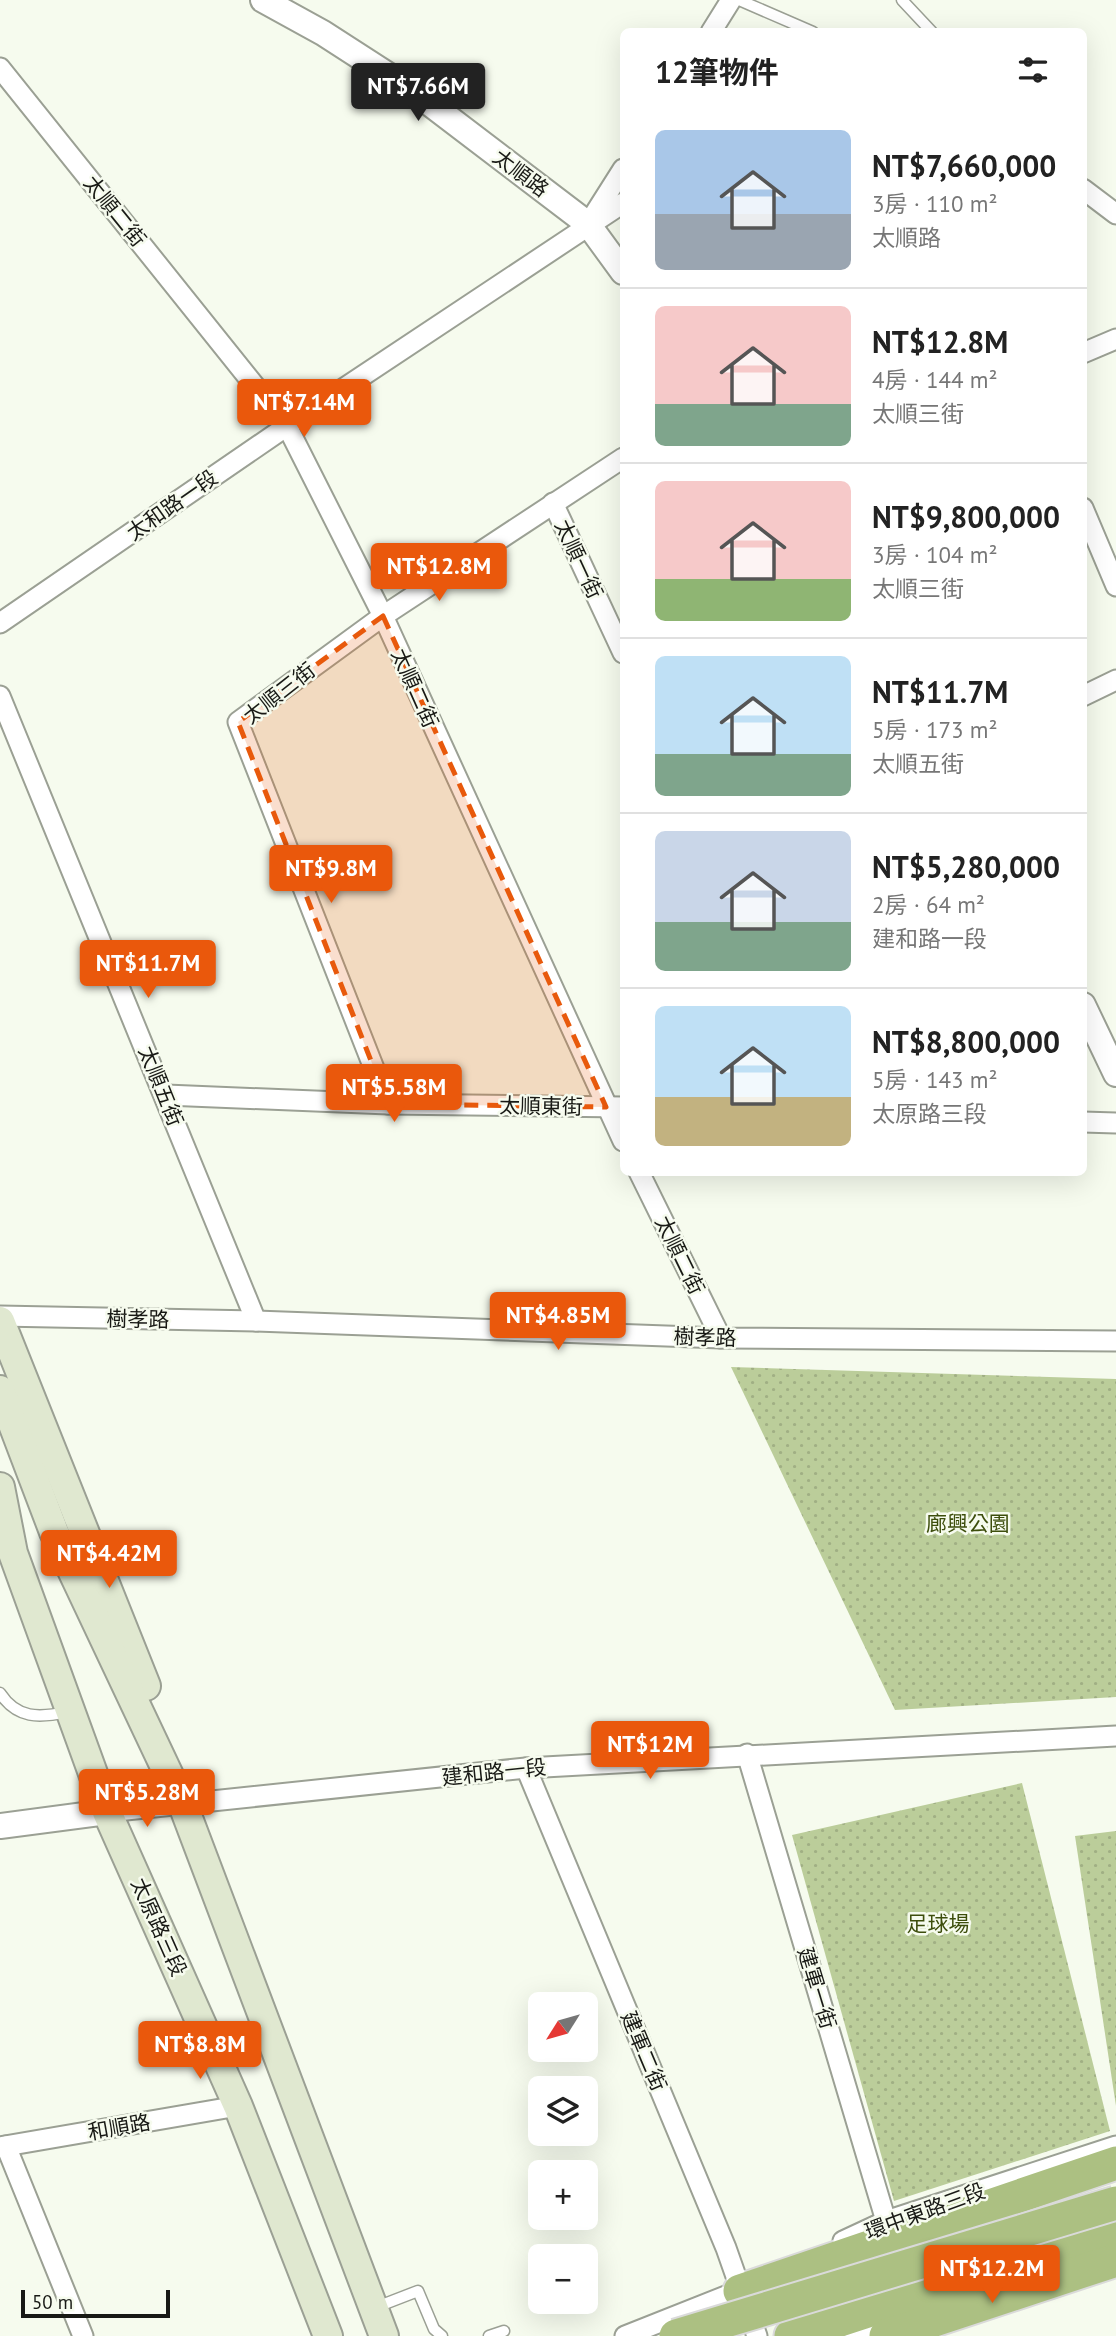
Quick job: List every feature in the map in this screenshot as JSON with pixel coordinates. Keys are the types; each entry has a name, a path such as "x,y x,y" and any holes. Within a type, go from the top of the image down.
{"highway":[{"path":"740,2291 1116,2163"},
{"path":"676,2336 1116,2203"},
{"path":"791,2336 1116,2230"},
{"path":"886,2336 1116,2260"}],"main road":[{"path":"0,1319 152,1701 171,1754 183,1805"},
{"path":"0,1390 54,1532 183,1805 384,2336"},
{"name":"太原路三段","path":"0,1487 6,1543 107,1812 238,2106 328,2336"}],"street":[{"name":"太順路","path":"263,0 323,33 416,93 588,224 620,268"},
{"path":"714,28 731,0"},
{"name":"太順二街","path":"0,68 287,426 383,616 615,1107 620,1128"},
{"name":"太和路一段","path":"588,224 620,174"},
{"path":"1087,192 1116,214"},
{"name":"太和路一段","path":"0,623 287,426 620,205"},
{"path":"1087,351 1116,339"},
{"name":"太順三街","path":"388,1104 238,722 383,616 620,460"},
{"name":"太順一街","path":"553,503 620,647"},
{"path":"1087,517 1116,586"},
{"path":"1087,694 1116,680"},
{"name":"太順五街","path":"0,696 166,1095 256,1321"},
{"path":"1087,1013 1116,1074"},
{"name":"太順東街","path":"166,1095 388,1104 615,1107"},
{"path":"1087,1122 1116,1123"},
{"name":"太順二街","path":"641,1176 721,1338"},
{"name":"樹孝路","path":"0,1319 256,1321 721,1338 1116,1340"},
{"name":"建和路一段","path":"0,1826 107,1812 526,1768 1116,1736"},
{"name":"建軍一街","path":"747,1755 887,2221"},
{"name":"建軍二街","path":"526,1768 726,2248 757,2336"},
{"name":"和順路","path":"3,2147 238,2106"},
{"name":"環中東路三段","path":"625,2336 740,2291 887,2221 1116,2146"},
{"path":"3,2147 83,2336"},
{"name":"環中東路三段","path":"740,2291 880,2259 1116,2176"},
{"path":"855,2336 888,2318 1116,2244"},
{"path":"916,2336 1116,2274"}],"lane":[{"path":"739,0 804,28"},
{"path":"902,0 928,28"},
{"path":"0,1693 8,1704 23,1715 46,1717 71,1712"},
{"path":"374,2308 418,2291 435,2329 442,2336"},
{"path":"489,2336 504,2331"}],"highlighted area":[{"path":"383,616 606,1107 388,1104 238,722"}],"green space":[{"name":"廊興公園","path":"731,1367 1116,1379 1116,1697 895,1710"},
{"name":"足球場","path":"1022,1783 1110,2131 894,2201 792,1835"},
{"path":"1116,1831 1116,2106 1075,1836"}]}
